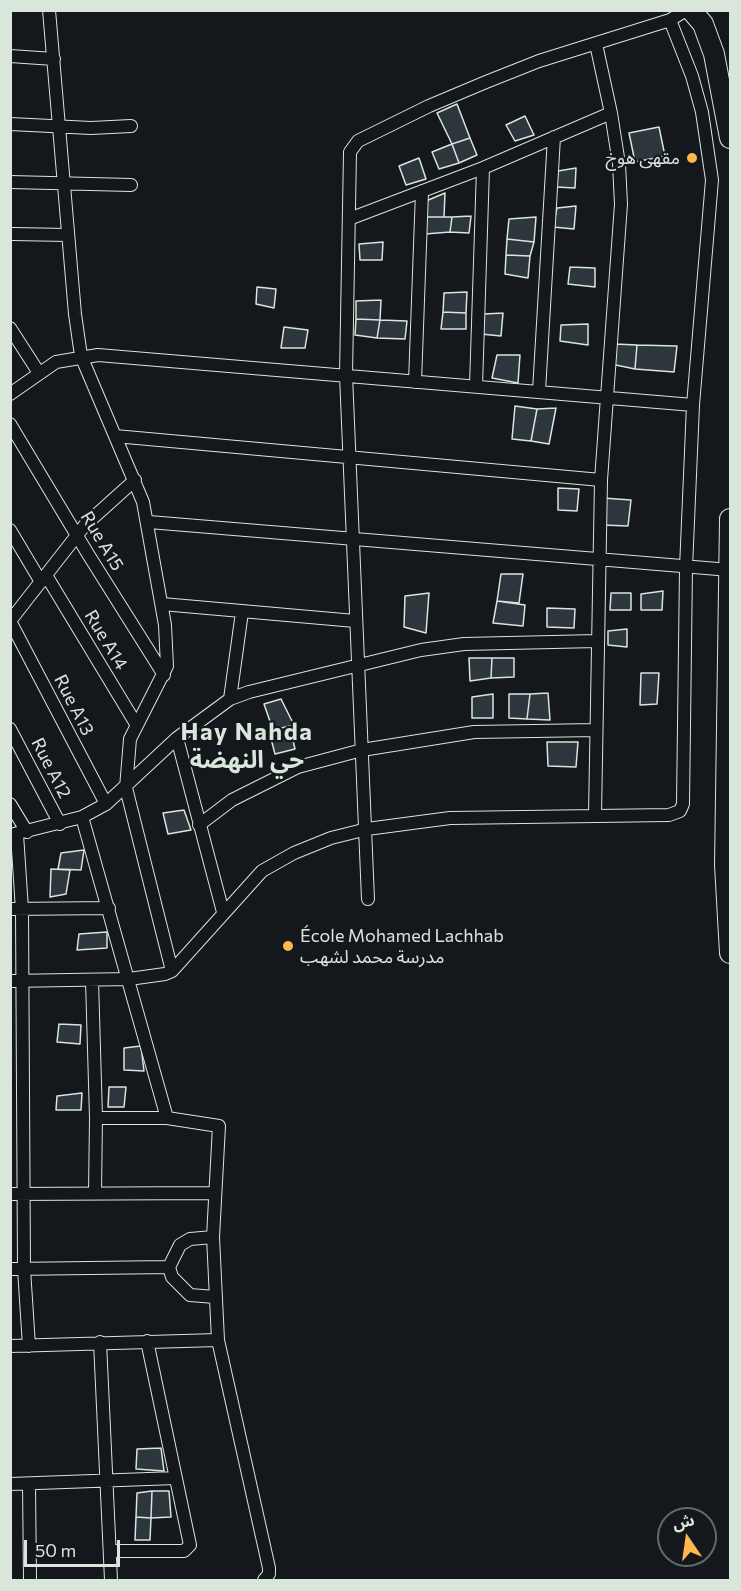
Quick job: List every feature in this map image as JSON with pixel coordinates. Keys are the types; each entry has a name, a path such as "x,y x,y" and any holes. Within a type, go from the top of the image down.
{"highway":[{"path":"688,10 703,24 714,54 730,138"},
{"path":"730,519 725,865 730,953"}],"street":[{"path":"49,10 68,235 81,356 135,480 149,522 162,604 168,658 164,675 136,724 128,753 126,788 172,971"},
{"path":"368,899 367,829 355,621 346,375 350,152 358,141 429,106 486,82 539,61 670,20 688,10"},
{"path":"16,981 150,978 172,971 262,871 331,838 367,829 450,818 669,815 679,812 683,804 686,568 693,405 712,180 702,112 692,76 670,20"},
{"path":"595,815 601,480 621,204 611,112 596,44"},
{"path":"10,56 54,58"},
{"path":"349,219 483,168 611,112"},
{"path":"10,124 60,127 131,126"},
{"path":"539,391 554,138"},
{"path":"476,386 483,168"},
{"path":"10,183 131,185"},
{"path":"415,382 422,191"},
{"path":"12,234 68,235"},
{"path":"10,328 39,372"},
{"path":"10,394 56,362 81,356 98,355 693,405"},
{"name":"Rue A15","path":"10,424 164,675"},
{"path":"116,436 601,480"},
{"path":"10,621 76,535 95,514 135,480"},
{"path":"149,522 598,561 730,570"},
{"name":"Rue A14","path":"10,530 136,724"},
{"path":"162,604 355,621"},
{"path":"230,699 242,612"},
{"name":"Rue A13","path":"10,621 106,804"},
{"path":"18,833 82,817 106,804 126,788 177,738 230,699 265,688 421,650 464,644 597,642"},
{"name":"Rue A12","path":"10,729 60,824"},
{"path":"199,825 232,800 298,767 362,750 474,732 595,730"},
{"path":"177,738 223,912"},
{"path":"10,804 18,833 16,981 24,1193 24,1269 29,1346"},
{"path":"82,817 167,1118"},
{"path":"16,909 109,908"},
{"path":"92,980 96,1118 95,1192"},
{"path":"96,1118 167,1118 219,1126 213,1237 218,1340 269,1568 269,1574 264,1581"},
{"path":"10,1194 215,1193"},
{"path":"213,1237 190,1239 180,1245 169,1267 172,1277 190,1295 215,1297"},
{"path":"10,1269 169,1267"},
{"path":"10,1346 218,1340"},
{"path":"110,1551 184,1551 188,1548 176,1478 147,1341"},
{"path":"100,1342 111,1581"},
{"path":"10,1484 176,1478"},
{"path":"29,1484 30,1581"}],"building":[{"path":"457,104 470,138 452,144 437,113"},
{"path":"525,116 534,135 515,141 506,125"},
{"path":"659,127 665,156 635,162 629,133"},
{"path":"470,138 477,155 459,163 452,144"},
{"path":"452,144 459,163 439,169 432,152"},
{"path":"419,158 426,179 406,185 399,166"},
{"path":"576,168 575,188 556,187 558,171"},
{"path":"445,193 444,217 426,217 426,201"},
{"path":"576,206 574,229 553,227 557,208"},
{"path":"471,216 469,233 450,232 452,217"},
{"path":"426,217 452,217 450,232 425,234"},
{"path":"536,217 534,242 507,239 509,219"},
{"path":"507,239 534,242 530,256 506,255"},
{"path":"383,242 382,260 360,260 359,244"},
{"path":"506,255 530,256 528,278 505,274"},
{"path":"570,267 595,268 595,287 568,284"},
{"path":"257,287 276,289 274,308 256,304"},
{"path":"467,292 466,313 443,312 444,293"},
{"path":"381,300 380,320 356,319 356,301"},
{"path":"443,312 466,313 466,329 441,329"},
{"path":"503,313 501,336 481,334 484,314"},
{"path":"356,319 380,320 377,338 355,335"},
{"path":"380,320 407,321 405,339 377,338"},
{"path":"588,324 588,345 560,341 561,325"},
{"path":"284,327 308,330 305,348 281,348"},
{"path":"615,344 637,345 635,369 611,364"},
{"path":"637,345 677,346 674,372 635,369"},
{"path":"497,355 520,355 518,383 492,378"},
{"path":"515,406 537,409 531,441 512,439"},
{"path":"556,408 549,444 531,441 537,409"},
{"path":"558,488 579,489 577,511 558,510"},
{"path":"603,498 631,500 628,526 602,525"},
{"path":"501,574 523,574 519,603 497,601"},
{"path":"663,591 662,610 641,610 641,594"},
{"path":"429,593 426,633 404,627 405,596"},
{"path":"611,593 631,593 631,610 610,610"},
{"path":"497,601 525,605 523,626 493,623"},
{"path":"547,608 575,609 574,628 547,627"},
{"path":"627,629 627,647 608,645 608,631"},
{"path":"469,658 492,658 491,678 470,681"},
{"path":"492,658 514,658 514,677 491,678"},
{"path":"641,673 659,673 657,704 640,705"},
{"path":"548,693 550,720 527,719 530,694"},
{"path":"493,694 493,718 472,718 472,697"},
{"path":"509,694 530,694 527,719 509,718"},
{"path":"281,699 294,725 273,730 264,704"},
{"path":"291,731 295,749 275,754 270,735"},
{"path":"547,742 578,742 576,767 548,766"},
{"path":"184,810 191,830 168,834 163,813"},
{"path":"84,850 81,870 58,869 61,853"},
{"path":"51,869 70,870 66,894 50,897"},
{"path":"107,932 107,948 77,950 79,934"},
{"path":"59,1024 81,1025 80,1044 57,1042"},
{"path":"141,1046 144,1071 124,1070 124,1048"},
{"path":"109,1087 126,1087 124,1107 108,1107"},
{"path":"82,1093 81,1110 56,1110 57,1096"},
{"path":"161,1448 164,1471 136,1469 137,1449"},
{"path":"152,1491 169,1491 171,1517 151,1518"},
{"path":"152,1491 151,1518 136,1517 137,1493"},
{"path":"136,1517 151,1518 150,1540 135,1540"}],"place":[{"name":"مقهى هوخ","path":"692,158"},
{"name":"École Mohamed Lachhab مدرسة محمد لشهب","path":"288,946"}],"district":[{"name":"Hay Nahda حي النهضة","path":"247,746"}]}
